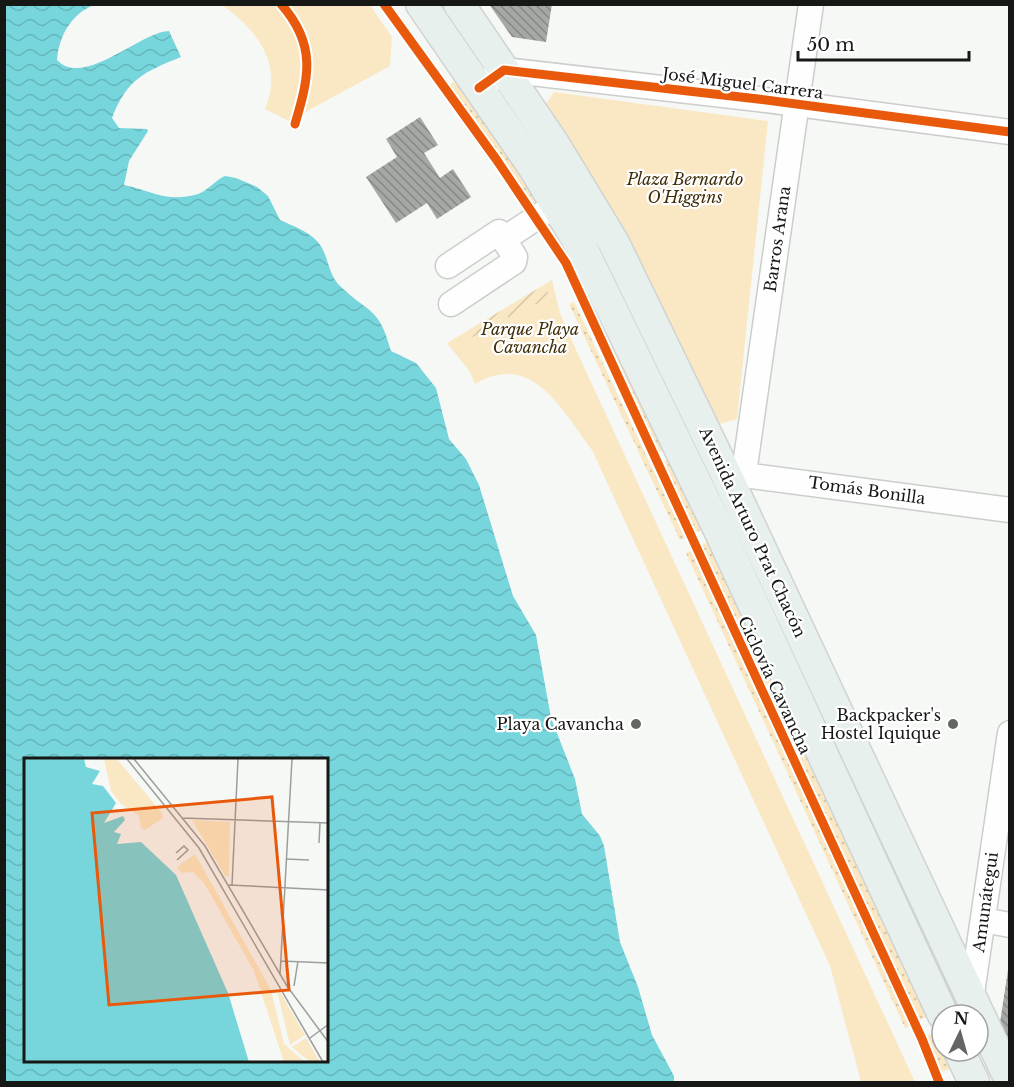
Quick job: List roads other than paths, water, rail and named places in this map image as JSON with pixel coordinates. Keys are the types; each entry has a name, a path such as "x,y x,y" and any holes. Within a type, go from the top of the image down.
{"main road":[{"name":"Avenida Arturo Prat Chacón","path":"421,4 557,204 606,294 719,530 937,1003"},
{"name":"Avenida Arturo Prat Chacón","path":"459,4 583,188 735,473 971,1000 1010,1080"},
{"path":"965,1063 974,1083"}],"street":[{"name":"Barros Arana","path":"735,473 811,4"},
{"path":"479,88 504,70"},
{"name":"José Miguel Carrera","path":"504,70 1010,132"},
{"path":"504,239 557,204"},
{"path":"448,266 499,232 515,257 514,262 451,304"},
{"name":"Tomás Bonilla","path":"735,473 1010,510"},
{"name":"Amunátegui","path":"971,1000 1010,733"},
{"path":"983,920 1010,925"}],"water":[{"path":"5,4 94,5 73,20 60,43 57,60 68,67 82,68 97,64 158,33 169,31 181,57 138,78 124,94 112,118 119,128 147,129 148,131 129,161 124,185 168,197 198,194 225,176 257,187 268,196 280,220 304,231 319,243 336,282 377,318 387,336 391,351 416,363 436,388 449,439 466,459 479,485 513,596 536,635 551,718 575,779 582,814 600,836 604,846 620,942 638,987 652,1035 674,1076 674,1082 5,1082"}],"place":[{"name":"Playa Cavancha","path":"636,724"},
{"name":"Backpacker's Hostel Iquique","path":"953,724"}],"park label":[{"name":"Plaza Bernardo O'Higgins","path":"685,188"},
{"name":"Parque Playa Cavancha","path":"530,338"}]}
